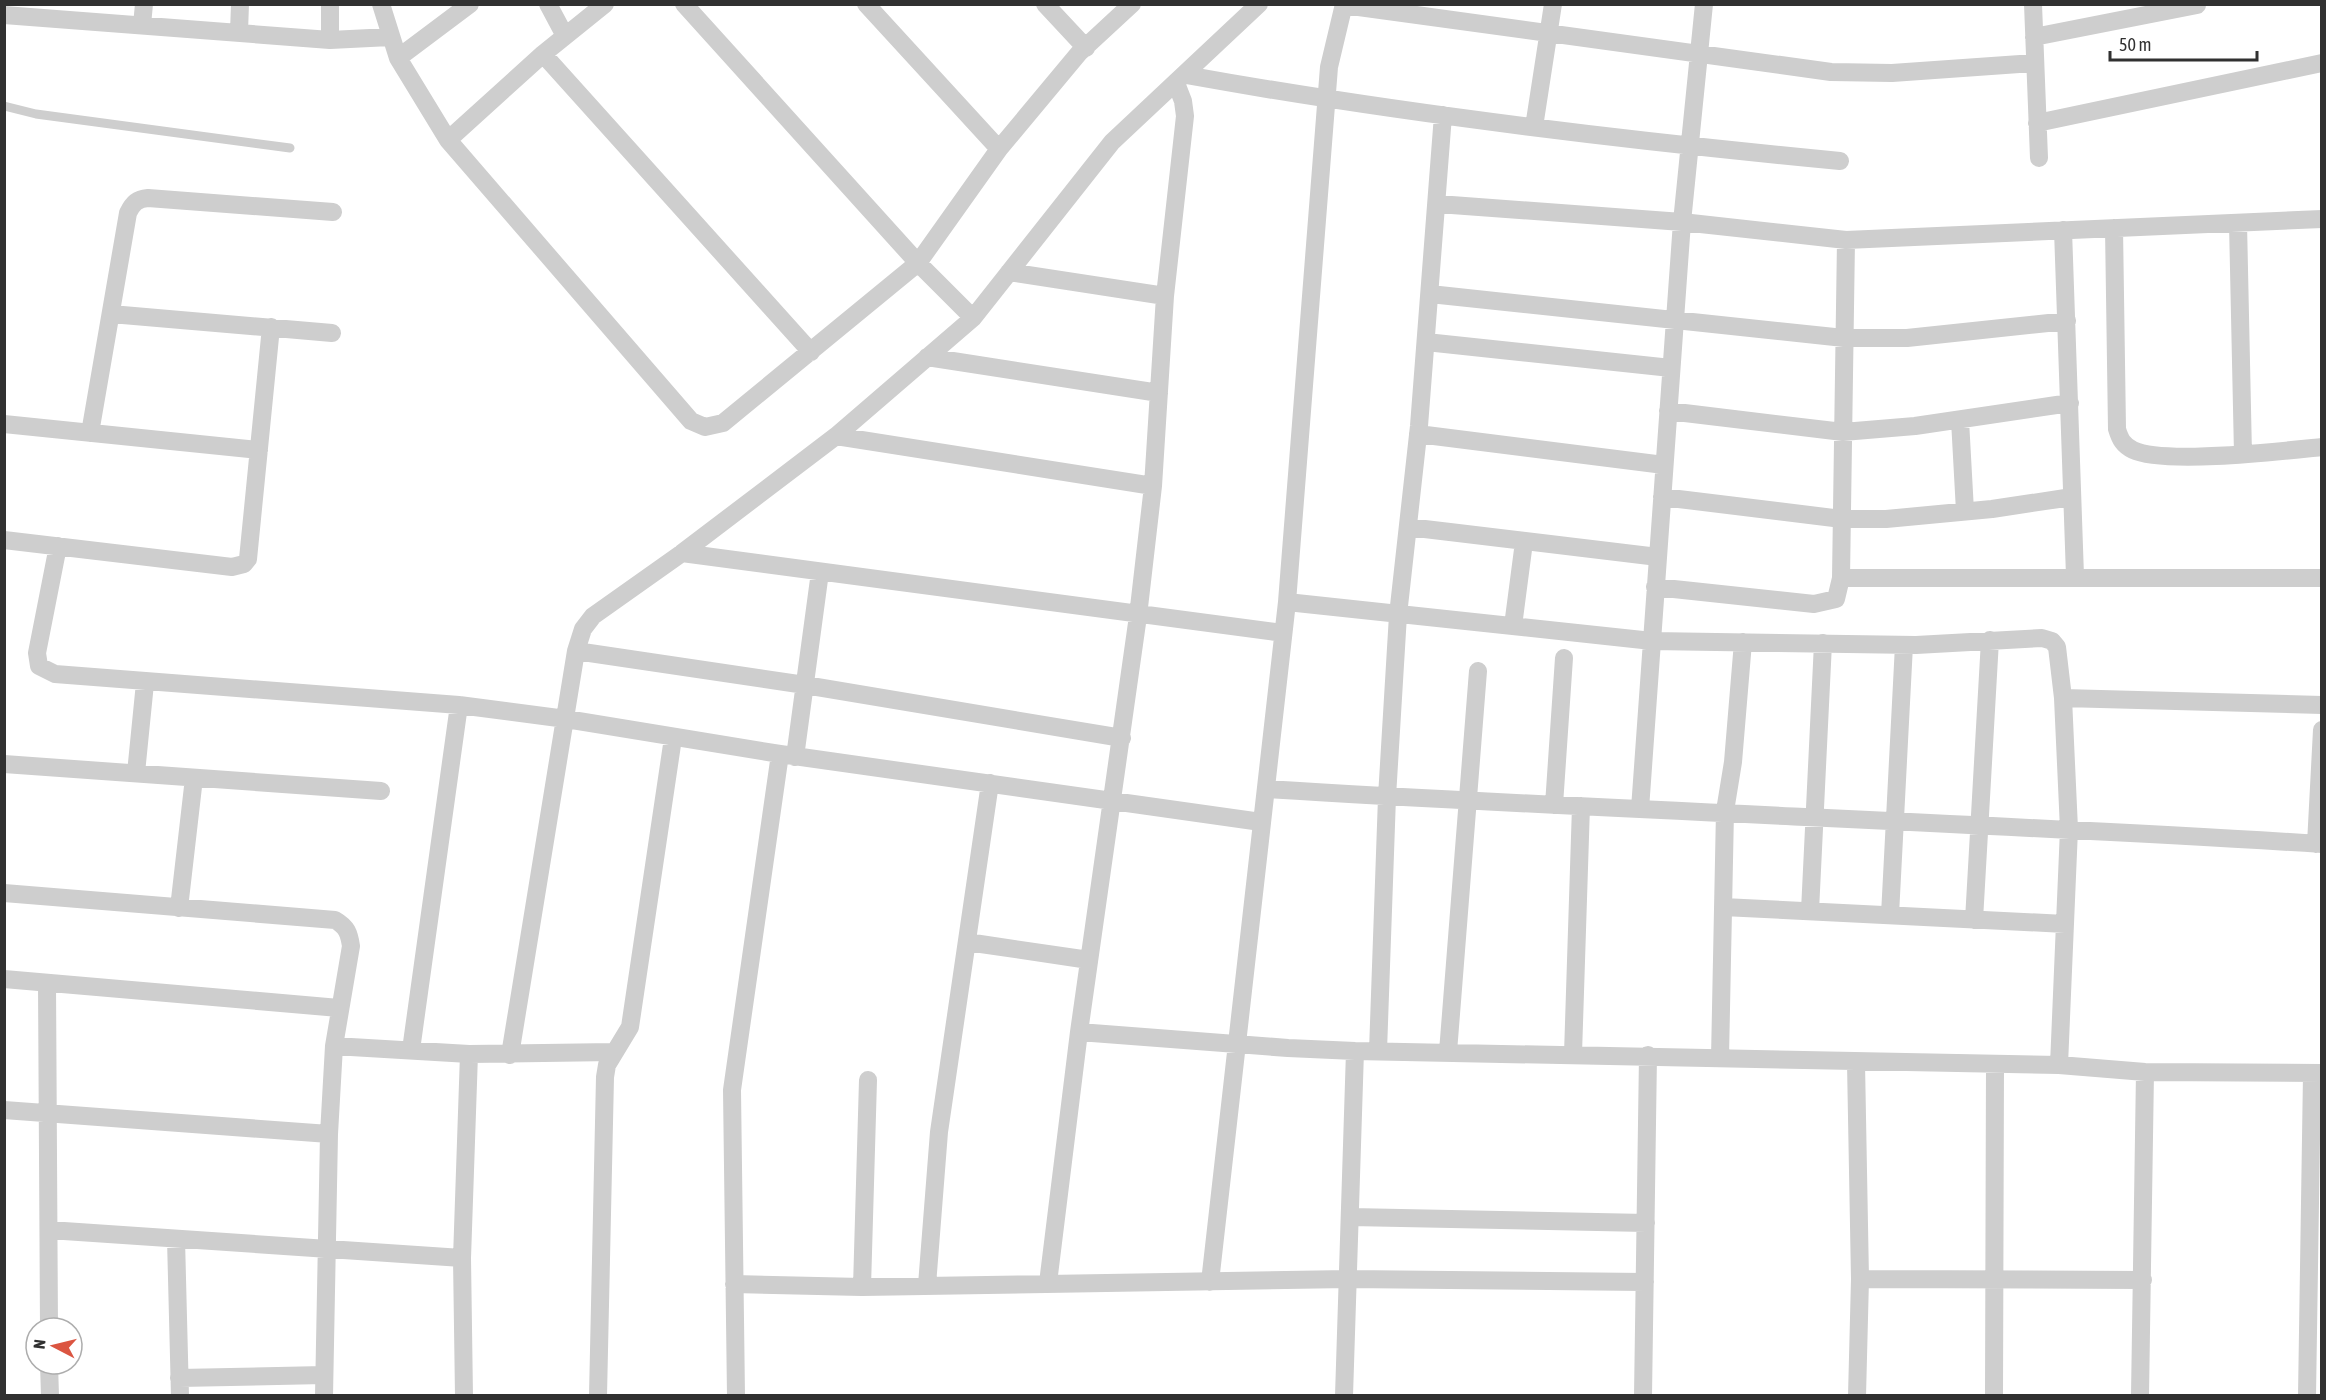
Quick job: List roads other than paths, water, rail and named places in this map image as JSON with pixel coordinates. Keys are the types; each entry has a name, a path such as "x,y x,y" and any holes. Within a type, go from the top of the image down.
{"street":[{"path":"142,25 144,4"},
{"path":"239,32 240,4"},
{"path":"330,4 330,39"},
{"path":"381,4 398,58 448,140 691,421 705,427 723,423 918,263 999,149 1086,48 1132,4"},
{"path":"398,58 470,4"},
{"path":"548,4 565,36"},
{"path":"448,140 543,54 605,4"},
{"path":"684,4 918,263 973,318"},
{"path":"866,4 999,149"},
{"path":"1045,4 1086,48"},
{"path":"510,1054 576,651 582,629 592,616 682,553 836,436 973,318 1112,142 1259,4"},
{"path":"1534,127 1553,4"},
{"path":"1640,809 1674,320 1704,4"},
{"path":"2033,4 2039,158"},
{"path":"1210,1282 1287,602 1329,67 1344,5 1699,56 1831,72 1892,73 2035,63"},
{"path":"2034,37 2198,5"},
{"path":"13,15 330,39 390,38"},
{"path":"543,54 810,352"},
{"path":"2037,123 2322,63"},
{"path":"1181,79 1534,127 1840,161"},
{"path":"1048,1283 1079,1032 1114,800 1153,486 1165,296 1185,116 1181,79"},
{"path":"1378,1051 1387,797 1398,615 1418,434 1438,204 1443,115"},
{"path":"90,433 128,213 139,199 333,212"},
{"path":"1438,204 1682,222 1846,240 2322,219"},
{"path":"2238,223 2243,454"},
{"path":"2114,228 2117,429 2121,442 2134,450 2153,456 2243,454 2322,447"},
{"path":"2063,230 2075,576"},
{"path":"1655,587 1814,604 1836,599 1841,578 1846,240"},
{"path":"1009,272 1165,296"},
{"path":"1430,294 1844,338 1906,338 2067,321"},
{"path":"111,314 332,333"},
{"path":"4,540 239,567 248,559 271,327"},
{"path":"1426,342 1671,368"},
{"path":"927,357 1159,393"},
{"path":"1668,411 1843,432 1960,420 2070,403"},
{"path":"1960,420 1965,511"},
{"path":"4,424 259,450"},
{"path":"1418,434 1664,465"},
{"path":"836,436 1153,486"},
{"path":"1662,497 1842,519 1886,519 2072,497"},
{"path":"1408,527 1658,557"},
{"path":"1513,626 1524,542"},
{"path":"57,546 37,653 39,666 55,674 145,683 459,705 566,719 787,756 1262,822"},
{"path":"682,553 1138,616 1283,633"},
{"path":"736,1395 732,1090 787,756 805,685 820,572"},
{"path":"1841,578 2075,576 2322,578"},
{"path":"1287,602 1652,641 1904,645 2042,638 2052,641 2057,646 2063,698 2069,829 2059,1065"},
{"path":"1974,920 1990,640"},
{"path":"1720,1058 1725,811 1733,762 1743,642"},
{"path":"1810,911 1823,644"},
{"path":"1890,915 1904,645"},
{"path":"576,651 805,685 1122,738"},
{"path":"1554,805 1564,658"},
{"path":"1448,1052 1465,800 1478,671"},
{"path":"135,773 145,683"},
{"path":"2063,698 2322,705"},
{"path":"411,1050 459,705"},
{"path":"1266,789 1387,797 1725,811 1813,818 2069,829 2319,844 2322,730"},
{"path":"598,1395 605,1077 607,1065 630,1027 673,738"},
{"path":"4,764 381,791"},
{"path":"179,908 194,778"},
{"path":"927,1285 939,1132 990,783"},
{"path":"1573,1054 1581,806"},
{"path":"4,893 335,921 344,925 350,933 351,946 334,1046 329,1134 324,1395"},
{"path":"1723,907 2065,924"},
{"path":"967,942 1089,960"},
{"path":"4,979 339,1008"},
{"path":"47,983 49,1316"},
{"path":"1079,1032 1237,1045 1356,1051 1648,1055 1856,1063 2059,1065 2145,1072 2317,1073 2307,1395"},
{"path":"334,1046 468,1054 614,1053"},
{"path":"1344,1395 1356,1051"},
{"path":"464,1395 462,1258 468,1054"},
{"path":"1643,1395 1648,1055"},
{"path":"1856,1063 1860,1279 1857,1395"},
{"path":"1994,1395 1995,1064"},
{"path":"2140,1395 2145,1072"},
{"path":"862,1287 868,1080"},
{"path":"4,1110 329,1134"},
{"path":"1351,1217 1646,1223"},
{"path":"49,1230 462,1258"},
{"path":"176,1239 180,1387 324,1375"},
{"path":"734,1284 862,1287 1348,1279 1645,1282"},
{"path":"1860,1279 2143,1280"},
{"path":"49,1376 50,1395"}],"lane":[{"path":"8,107 36,114 290,148"}]}
